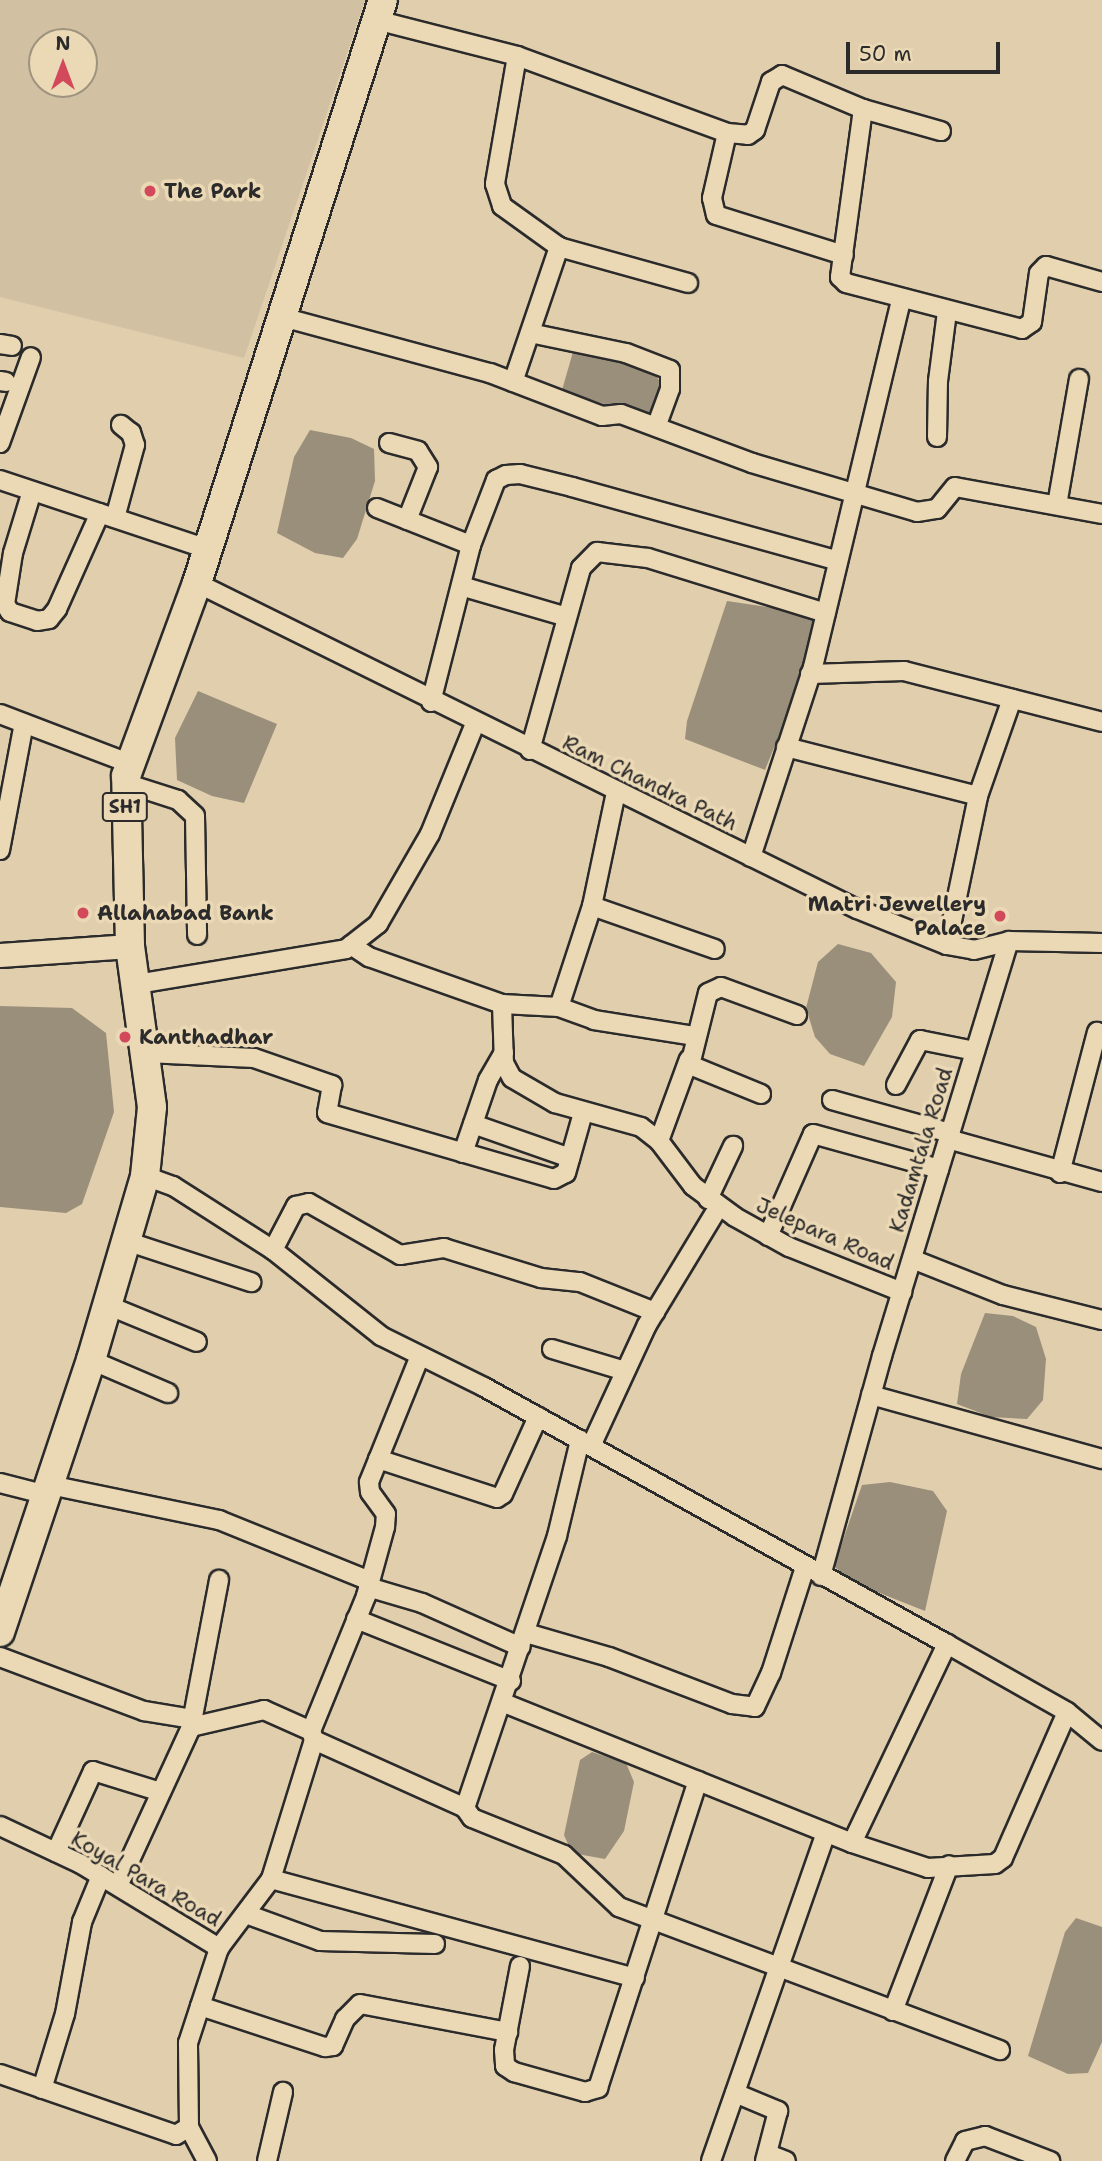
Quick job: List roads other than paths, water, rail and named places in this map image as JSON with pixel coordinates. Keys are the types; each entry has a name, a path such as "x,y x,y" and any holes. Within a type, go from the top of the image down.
{"main road":[{"name":"SH1","path":"0,1632 91,1360 145,1176 152,1107 130,946 128,774 197,583 380,10"}],"street":[{"path":"380,10 517,56 727,133 748,135 755,130 776,76 863,109 941,131"},
{"path":"517,56 503,120 497,196 502,206 559,247 688,283"},
{"path":"863,109 840,277 846,283 901,301 1022,329 1032,322 1039,273 1046,265 1102,282"},
{"path":"727,133 712,198 716,215 844,255"},
{"path":"513,382 559,247"},
{"path":"751,857 810,674 901,301"},
{"path":"937,437 947,312"},
{"path":"282,317 513,382 602,415 621,414 854,496 931,513 955,486 1102,514"},
{"path":"530,333 626,353 670,370 670,388 656,428"},
{"path":"0,443 32,357"},
{"path":"1057,505 1079,379"},
{"path":"32,491 13,552 5,604 10,612 37,621 49,619 57,609 107,516 135,445 131,433 121,425"},
{"path":"389,443 418,451 428,467 407,520"},
{"path":"431,702 471,545 496,480 520,474 838,561"},
{"path":"0,480 208,549"},
{"path":"377,508 471,545"},
{"path":"530,750 586,559 609,551 648,558 826,613"},
{"name":"Ram Chandra Path","path":"197,583 475,724 857,909 947,945 974,950 1009,941 1102,943"},
{"path":"461,586 567,617"},
{"path":"810,674 904,671 1102,722"},
{"path":"947,945 978,796 1012,699"},
{"path":"0,713 178,800 195,816 197,935"},
{"path":"0,850 24,723"},
{"path":"137,984 346,950 378,924 430,834 475,724"},
{"path":"786,747 978,796"},
{"path":"559,1007 592,906 616,792"},
{"path":"592,906 715,950"},
{"name":"Kadamtala Road","path":"524,1640 609,1657 732,1704 755,1707 813,1572 872,1395 1009,941"},
{"path":"351,945 369,957 502,1004 559,1007 594,1020 694,1036"},
{"path":"0,955 130,946"},
{"path":"659,1142 689,1059 708,993 721,987 797,1015"},
{"name":"Jelepara Road","path":"502,1004 504,1052 512,1078 583,1114 640,1128 659,1142 714,1203 768,1236 902,1292"},
{"path":"1060,1172 1097,1032"},
{"path":"895,1085 920,1040 975,1051"},
{"path":"463,1153 488,1080 504,1052"},
{"path":"146,1053 254,1058 332,1085 327,1114 554,1179 565,1173 583,1114"},
{"path":"689,1059 698,1071 761,1094"},
{"path":"832,1100 1060,1172 1102,1182"},
{"path":"473,1124 570,1158"},
{"path":"768,1236 813,1134 939,1169"},
{"path":"465,1808 504,1703 586,1443 714,1203 733,1146"},
{"path":"145,1176 173,1186 272,1250 380,1336 586,1443 813,1572 947,1644 1067,1712 1102,1741"},
{"path":"272,1250 296,1206 309,1203 400,1255 444,1248 541,1278 580,1282 655,1312"},
{"path":"125,1241 251,1282"},
{"path":"912,1259 1003,1294 1102,1320"},
{"path":"107,1305 197,1342"},
{"path":"552,1349 625,1371"},
{"path":"219,1948 271,1879 312,1736 369,1584 385,1527 386,1514 369,1482 420,1356"},
{"path":"91,1360 168,1393"},
{"path":"872,1395 1102,1459"},
{"path":"378,1459 497,1498 503,1494 538,1417"},
{"path":"0,1483 219,1520 369,1584 524,1640"},
{"path":"118,1886 192,1723 219,1580"},
{"path":"356,1619 511,1681"},
{"path":"852,1843 947,1644"},
{"path":"0,1657 144,1711 192,1723 264,1710 312,1736 465,1808 472,1818 564,1855 619,1907 651,1916 779,1968 1000,2050"},
{"path":"504,1703 826,1833 928,1868 949,1865 984,1866 1003,1858 1067,1712"},
{"path":"56,1852 93,1771 161,1792"},
{"path":"520,1966 505,2066 514,2072 584,2091 598,2088 635,1978 651,1916 698,1781"},
{"name":"Koyal Para Road","path":"0,1826 101,1876 219,1948 188,2043 189,2127 207,2161"},
{"path":"711,2161 826,1833"},
{"path":"893,2011 949,1865"},
{"path":"42,2089 65,2014 82,1922 101,1876"},
{"path":"271,1879 635,1978"},
{"path":"246,1914 320,1941 435,1944"},
{"path":"200,2006 325,2047 333,2046 345,2019 360,2004 508,2032"},
{"path":"0,2074 176,2134 189,2127"},
{"path":"267,2161 283,2091"},
{"path":"735,2092 778,2111 766,2157 786,2161"},
{"path":"955,2161 965,2141 985,2136 1050,2161"}],"place":[{"name":"The Park","path":"150,191"},
{"name":"Allahabad Bank","path":"83,913"},
{"name":"Matri Jewellery Palace","path":"1000,916"},
{"name":"Kanthadhar","path":"125,1037"}]}
